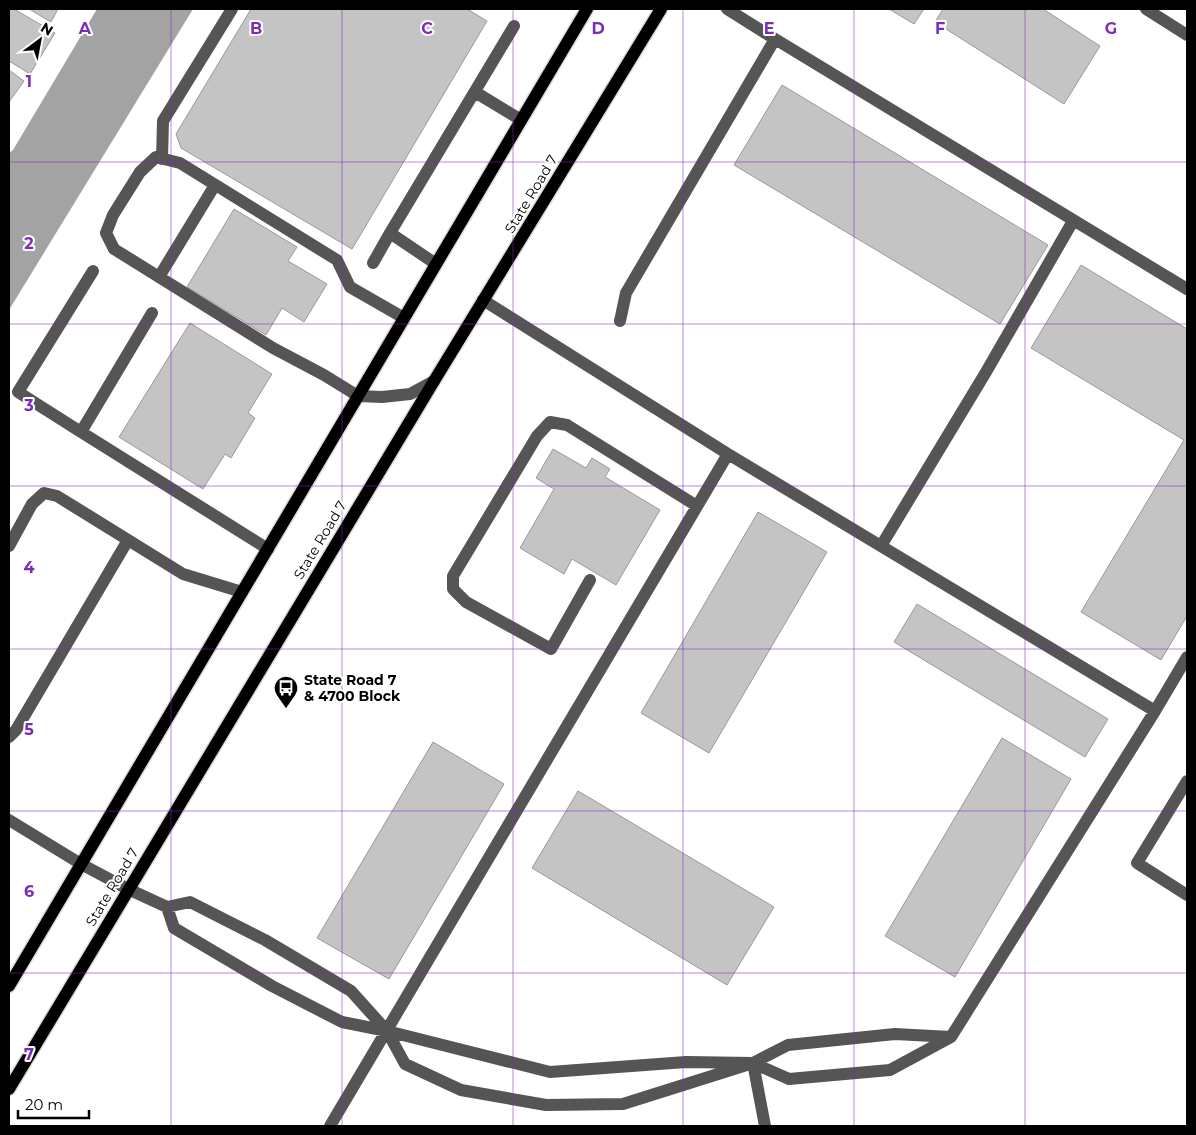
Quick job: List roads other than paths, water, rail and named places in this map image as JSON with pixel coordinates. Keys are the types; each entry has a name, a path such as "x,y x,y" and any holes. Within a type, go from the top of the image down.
{"main road":[{"path":"9,986 587,9"},
{"name":"State Road 7","path":"9,1089 434,381 662,9"}],"street":[{"path":"162,159 163,121 232,9"},
{"path":"727,9 1187,289"},
{"path":"1146,9 1187,35"},
{"path":"373,263 514,26"},
{"path":"620,321 626,293 775,39"},
{"path":"475,92 521,120"},
{"path":"404,318 350,287 338,260 180,163 156,158 140,172 113,215 106,233 114,249 273,348 324,375 358,396 382,397 410,394 434,381"},
{"path":"159,277 215,184"},
{"path":"881,546 986,372 1073,221"},
{"path":"390,233 436,264"},
{"path":"93,271 18,392 268,549"},
{"path":"483,300 728,454 1155,711"},
{"path":"81,432 152,313"},
{"path":"590,580 551,649 466,602 454,589 453,576 537,436 550,422 567,425 697,506"},
{"path":"330,1126 728,454"},
{"path":"9,546 32,504 44,493 57,496 184,574 242,592"},
{"path":"9,737 16,730 128,540"},
{"path":"167,907 174,928 272,986 342,1022 387,1031 550,1072 686,1062 753,1063 789,1079 890,1070 951,1037 1187,657"},
{"path":"1187,781 1137,863 1187,895"},
{"path":"9,820 128,889 167,907 190,902 265,940 351,991 387,1031 405,1064 461,1090 546,1105 623,1104 753,1063 788,1045 895,1034 951,1037"},
{"path":"753,1063 765,1126"}],"place":[{"name":"State Road 7 & 4700 Block","path":"286,709"}]}
